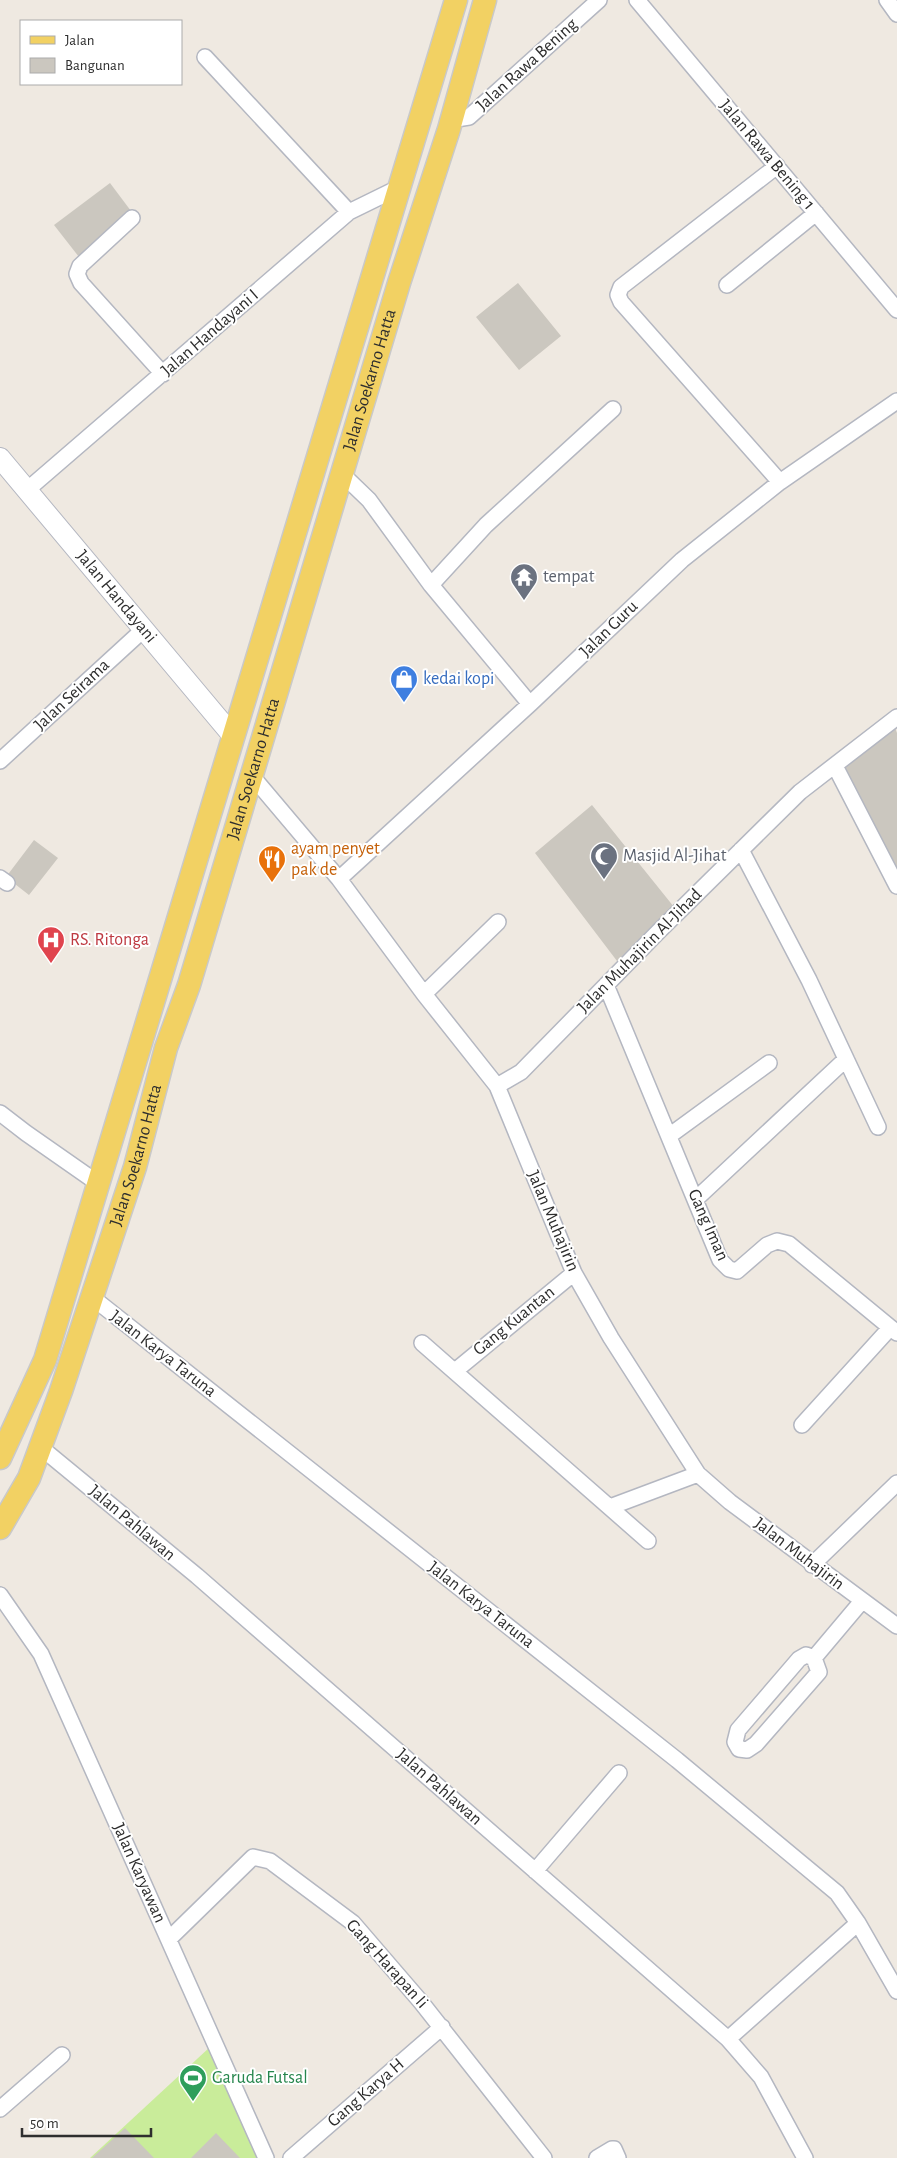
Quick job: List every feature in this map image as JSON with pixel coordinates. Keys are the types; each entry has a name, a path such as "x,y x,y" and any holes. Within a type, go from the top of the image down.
{"main road":[{"name":"Jalan Soekarno Hatta","path":"2,1446 45,1360 456,0"},
{"name":"Jalan Soekarno Hatta","path":"0,1528 29,1478 93,1298 135,1167 166,1048 189,985 485,0"},
{"path":"107,1158 135,1167"}],"street":[{"name":"Jalan Rawa Bening","path":"450,120 469,117 598,0"},
{"name":"Jalan Rawa Bening 1","path":"637,0 897,310"},
{"path":"887,0 897,14"},
{"path":"205,57 349,212"},
{"path":"777,166 621,287 618,295 621,302 780,482"},
{"name":"Jalan Handayani I","path":"27,490 349,212 400,188"},
{"path":"727,285 816,213"},
{"path":"132,218 80,266 77,274 81,283 162,374"},
{"name":"Jalan Guru","path":"339,879 530,704 682,560 780,482 897,400"},
{"path":"431,585 486,525 613,409"},
{"name":"Jalan Handayani","path":"0,458 233,736"},
{"path":"342,474 369,500 431,585 530,704"},
{"name":"Jalan Seirama","path":"0,762 143,630"},
{"name":"Jalan Muhajirin Al-Jihad","path":"497,1086 521,1072 800,792 897,717"},
{"path":"835,766 897,886"},
{"name":"Jalan Muhajirin","path":"252,776 339,879 424,994 497,1086 574,1273 611,1338 698,1474 730,1502 812,1565 897,1626"},
{"path":"741,850 809,980 878,1127"},
{"path":"424,994 498,922"},
{"name":"Gang Iman","path":"606,985 720,1260 729,1269 737,1271 767,1245 777,1241 789,1244 894,1331"},
{"path":"696,1199 846,1059"},
{"path":"669,1136 769,1064"},
{"path":"0,1113 99,1184"},
{"name":"Gang Kuantan","path":"455,1371 574,1273"},
{"name":"Jalan Karya Taruna","path":"93,1298 677,1760 838,1893 858,1923 897,1991"},
{"path":"802,1425 894,1331"},
{"path":"422,1343 648,1541"},
{"name":"Jalan Pahlawan","path":"39,1446 196,1576 728,2039 761,2077 805,2158"},
{"path":"610,1507 698,1474"},
{"path":"812,1565 897,1483"},
{"name":"Jalan Karyawan","path":"0,1595 41,1654 266,2158"},
{"path":"814,1658 862,1600"},
{"path":"806,1655 814,1658 819,1672 756,1744 747,1750 739,1749 735,1742 738,1730 798,1659 806,1655"},
{"path":"535,1871 619,1773"},
{"name":"Gang Harapan Ii","path":"169,1939 253,1857 270,1861 353,1923 442,2027 544,2158"},
{"path":"728,2039 858,1923"},
{"name":"Gang Karya H","path":"291,2158 442,2027"},
{"path":"0,2109 62,2055"},
{"path":"597,2158 612,2149 616,2154"}],"green space":[{"name":"Garuda Futsal","path":"210,2047 261,2158 90,2158"}],"building":[{"path":"110,183 134,215 79,257 54,225"},
{"path":"518,283 561,336 519,370 476,317"},
{"path":"895,728 897,733 897,871 843,767"},
{"name":"Masjid Al-Jihat","path":"592,805 674,907 617,961 535,853"},
{"path":"34,840 58,858 29,895 6,877"},
{"path":"125,2128 154,2158 92,2158"},
{"path":"216,2133 240,2158 191,2158"}],"place":[{"name":"tempat","path":"524,601"},
{"name":"kedai kopi","path":"404,703"},
{"name":"Masjid Al-Jihat","path":"604,880"},
{"name":"ayam penyet pak de","path":"272,883"},
{"name":"RS. Ritonga","path":"51,964"},
{"name":"Garuda Futsal","path":"193,2102"}]}
